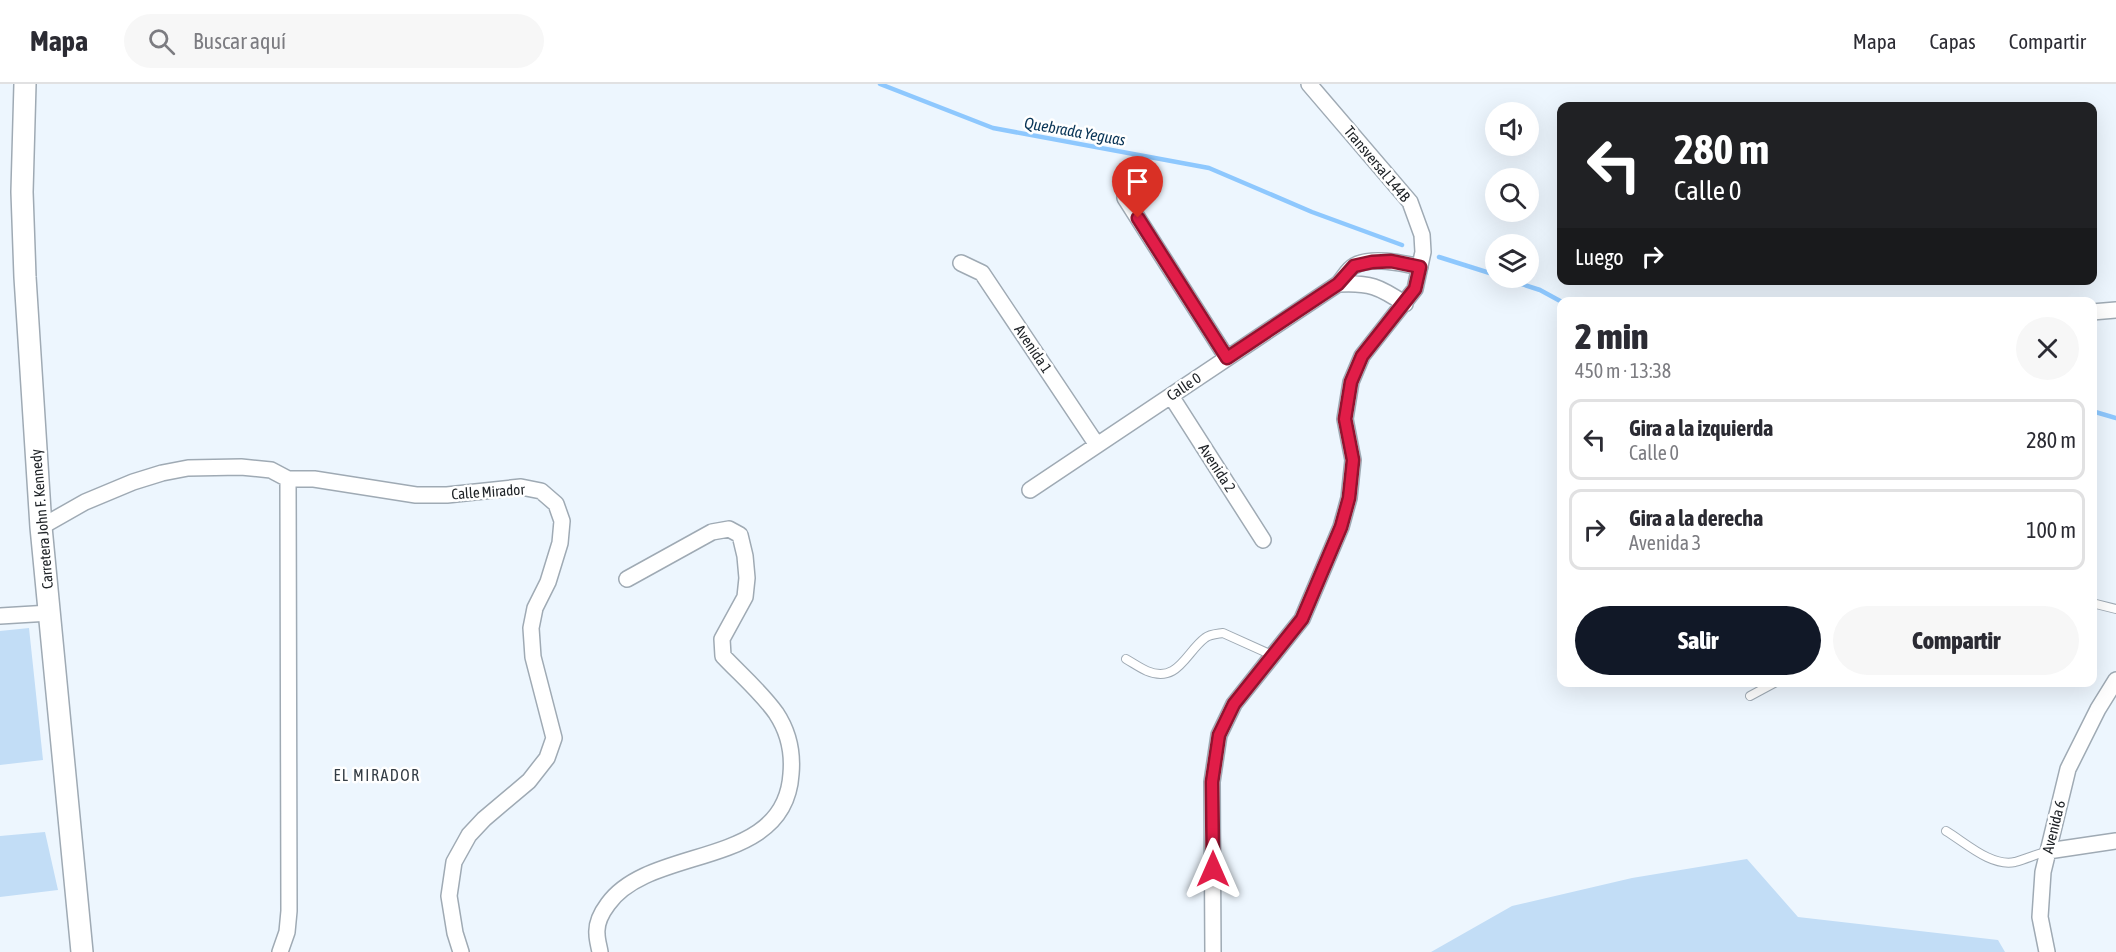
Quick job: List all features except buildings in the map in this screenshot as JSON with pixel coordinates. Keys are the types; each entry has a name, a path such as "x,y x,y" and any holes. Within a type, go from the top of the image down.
{"main road":[{"name":"Carretera John F. Kennedy","path":"24,84 22,192 25,278 42,527 82,952"}],"street":[{"name":"Transversal 144B","path":"1213,952 1212,782 1219,735 1234,704 1302,619 1341,527 1353,460 1345,419 1351,382 1362,356 1415,289 1423,252 1422,235 1410,202 1309,84"},
{"path":"1125,198 1227,358"},
{"name":"Calle 0","path":"1030,490 1338,284 1354,266 1391,261 1420,267"},
{"name":"Avenida 1","path":"961,263 982,273 1097,445"},
{"path":"1338,284 1360,282 1386,291 1405,304"},
{"path":"2097,312 2116,310"},
{"name":"Avenida 2","path":"1171,396 1263,540"},
{"name":"Calle Mirador","path":"42,527 85,502 133,482 188,468 241,467 271,470 288,479 314,479 416,495 447,495 521,487 541,491 556,504 562,521 560,543 548,582 535,608 531,628 533,657 554,738 547,758 529,781 484,819 469,835 454,862 449,896 455,933 461,952"},
{"path":"280,952 287,932 289,911 288,479"},
{"path":"600,952 596,932 602,912 614,896 627,885 649,874 725,848 758,833 774,818 784,802 791,781 792,758 788,736 776,714 723,656 722,639 746,597 745,556 740,535 729,529 712,532 627,579"},
{"path":"0,616 50,613"},
{"name":"Avenida 6","path":"2047,952 2040,917 2043,872 2068,769 2098,709 2116,680"},
{"path":"2048,851 2116,841"}],"lane":[{"path":"2097,604 2116,609"},
{"path":"1126,658 1148,672 1170,673 1180,666 1205,638 1223,633 1274,656"},
{"path":"1750,696 1767,687"},
{"path":"1946,831 1989,858 2001,862 2014,862 2048,851"}],"shaded area":[{"path":"29,628 43,760 0,765 0,631"},
{"path":"45,832 58,890 0,897 0,836"},
{"path":"1747,859 1798,917 1998,940 2005,952 1431,952 1512,906 1632,878"}],"waterway":[{"name":"Quebrada Yeguas","path":"880,84 993,128 1209,168 1312,212 1402,245"},
{"name":"Quebrada Yeguas","path":"1439,257 1485,272"},
{"name":"Quebrada Yeguas","path":"1534,288 1557,299"},
{"name":"Quebrada Yeguas","path":"2097,412 2116,418"}],"district":[{"name":"EL MIRADOR","path":"377,775"}],"route":[{"path":"1138,218 1227,358 1338,284 1354,266 1391,261 1420,267 1415,289 1362,356 1351,382 1345,419 1353,460 1349,498 1341,527 1302,619 1234,704 1219,735 1212,782 1213,869"}]}
